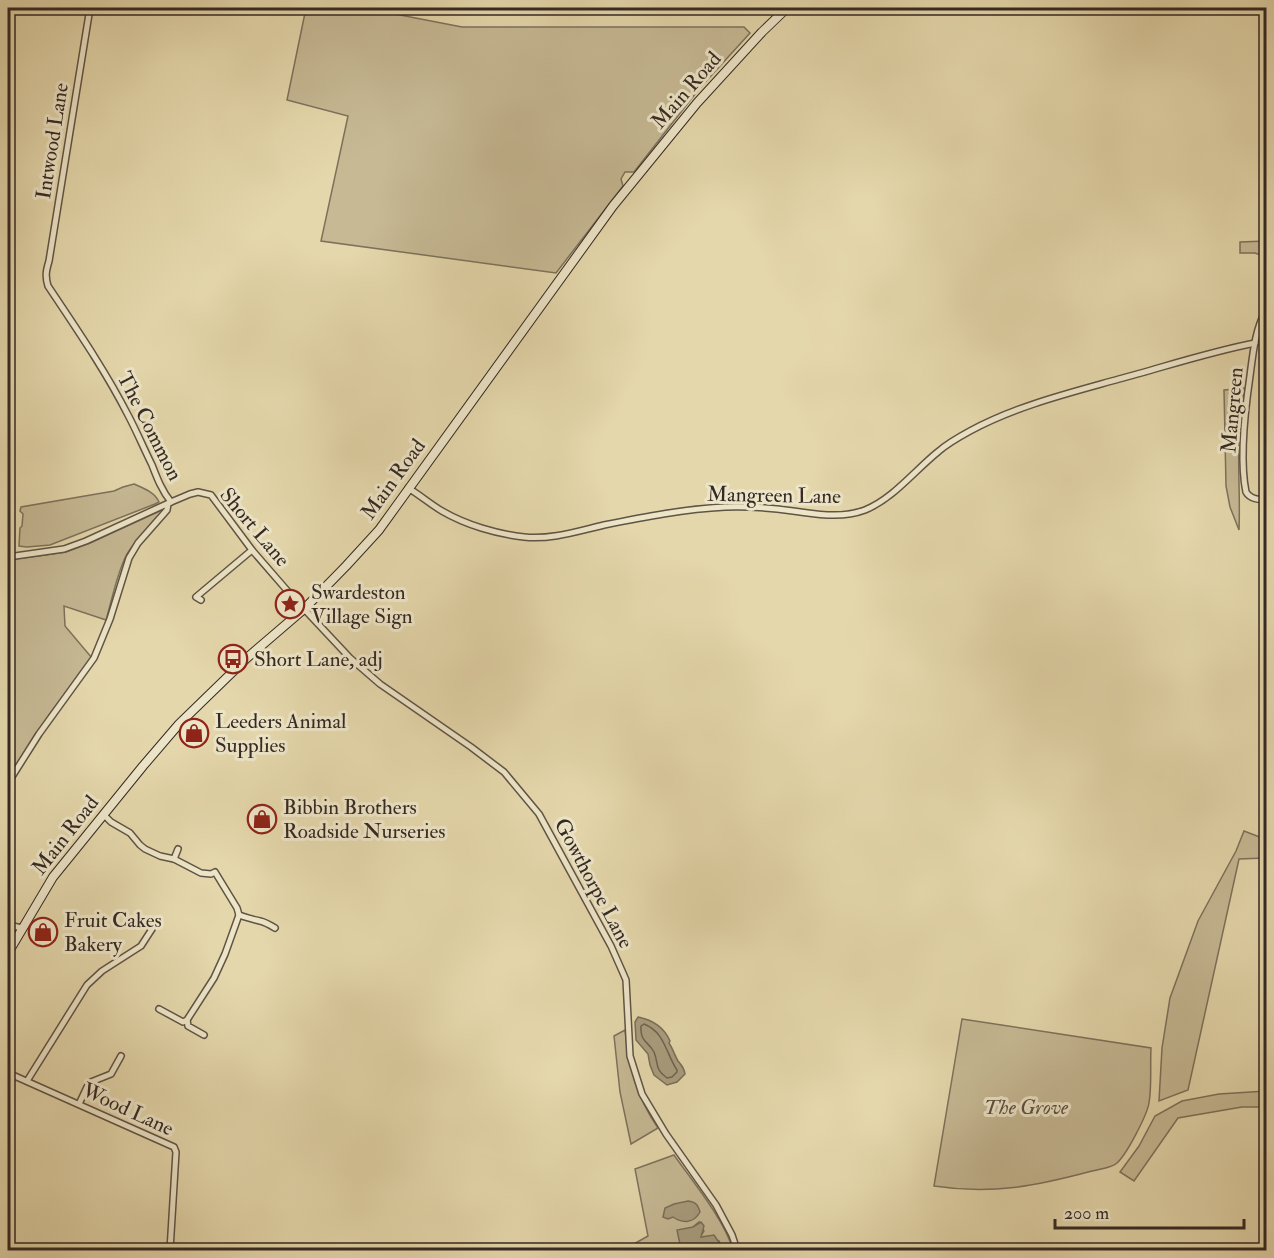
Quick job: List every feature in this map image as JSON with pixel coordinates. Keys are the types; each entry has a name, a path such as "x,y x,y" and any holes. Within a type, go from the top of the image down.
{"main road":[{"name":"Main Road","path":"8,953 53,877 190,712 303,609 380,530 613,206 697,103 787,8"}],"street":[{"name":"Intwood Lane","path":"46,279 90,8"},
{"name":"The Common","path":"8,557 64,549 169,503 135,428 106,375 48,286 46,279"},
{"name":"Mangreen","path":"1266,309 1255,343 1245,409 1244,474 1248,495 1260,500 1266,499"},
{"name":"Mangreen Lane","path":"408,488 463,521 503,534 526,537 549,537 676,512 725,507 775,509 824,515 854,513 866,510 887,496 948,444 996,419 1075,392 1227,348 1255,343"},
{"name":"Short Lane","path":"169,503 198,492 214,497 252,550 303,609"},
{"path":"8,783 39,734 94,658 110,619 129,558 138,543 167,510 169,503"},
{"path":"189,596 199,598 252,550"},
{"name":"Gowthorpe Lane","path":"303,609 365,672 504,772 539,814 611,946 626,980 630,1056 642,1094 666,1134 716,1205 732,1235 737,1251"},
{"path":"103,814 111,822 130,833 140,845 160,856 174,859 201,873 215,872 237,908 239,915 225,954 214,978 187,1020 188,1026 204,1035"},
{"path":"174,859 178,849"},
{"path":"239,915 252,921 259,920 275,928"},
{"path":"144,923 159,935"},
{"path":"8,925 22,928"},
{"path":"27,1081 87,985 102,971 141,946 152,929"},
{"path":"159,1009 183,1022 187,1020"},
{"path":"79,1104 91,1082 111,1074 121,1056"},
{"name":"Wood Lane","path":"8,1073 174,1147 176,1152 170,1251"}],"green space":[{"path":"306,8 364,8 462,27 744,27 750,33 699,89 634,172 625,172 621,179 623,186 556,273 321,241 348,116 287,100"},
{"path":"1266,241 1266,257 1255,253 1240,253 1240,242"},
{"path":"1245,388 1239,441 1239,530 1230,507 1226,486 1224,390"},
{"path":"134,484 152,493 159,502 50,545 19,546 23,514 20,511 21,507 114,491"},
{"path":"164,509 123,561 106,620 64,606 65,626 92,658 49,715 8,777 8,560 66,552"},
{"path":"1244,831 1265,839 1265,858 1239,859 1188,1090 1159,1101 1162,1048 1170,998 1198,921 1236,851"},
{"name":"The Grove","path":"962,1019 1151,1048 1149,1103 1141,1125 1117,1163 1072,1176 1014,1188 975,1190 934,1186"},
{"path":"625,1030 629,1057 639,1093 658,1128 631,1144 620,1092 614,1036"},
{"path":"1266,1091 1266,1107 1242,1107 1178,1118 1134,1181 1120,1172 1139,1146 1155,1116 1182,1101 1219,1094"},
{"path":"674,1155 715,1213 733,1250 723,1250 719,1241 700,1237 704,1231 699,1222 693,1227 682,1250 655,1250 654,1248 628,1250 630,1246 648,1236 635,1169"}],"water":[{"path":"638,1017 657,1025 668,1036 669,1043 685,1072 677,1082 667,1085 654,1075 648,1054 636,1040 635,1022"},
{"path":"688,1201 695,1203 700,1212 695,1218 684,1221 673,1217 668,1219 663,1217 665,1208"},
{"path":"701,1222 704,1226 701,1237 714,1235 723,1250 681,1249 677,1230 693,1227"}],"place":[{"name":"Swardeston Village Sign","path":"290,604"},
{"name":"Short Lane, adj","path":"233,659"},
{"name":"Leeders Animal Supplies","path":"194,733"},
{"name":"Bibbin Brothers Roadside Nurseries","path":"262,819"},
{"name":"Fruit Cakes Bakery","path":"43,932"}]}
